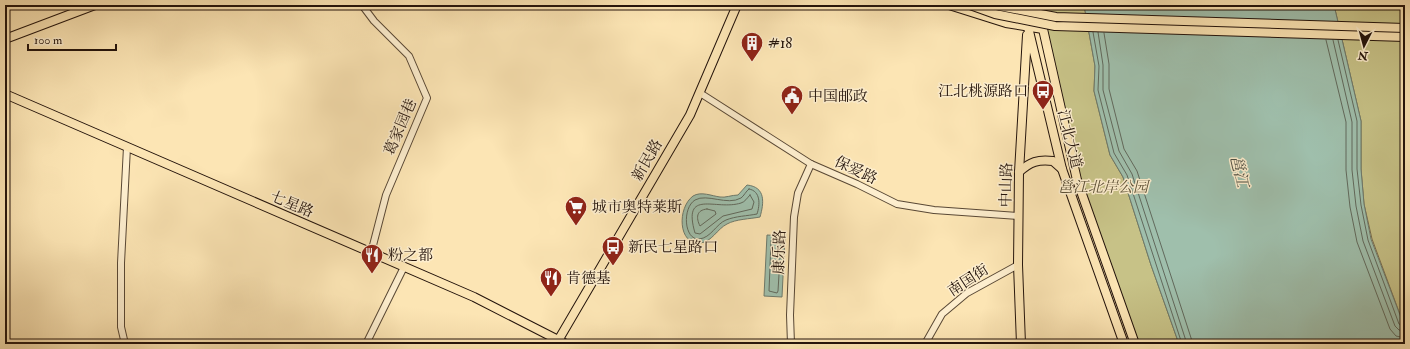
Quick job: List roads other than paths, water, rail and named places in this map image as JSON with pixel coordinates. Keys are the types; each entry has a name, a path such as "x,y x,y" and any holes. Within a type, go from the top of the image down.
{"main road":[{"path":"5,39 95,5"},
{"name":"新民路","path":"558,342 690,115 737,5"},
{"path":"949,5 986,18 1043,29"},
{"path":"970,5 995,14 1055,26 1405,37"},
{"path":"994,5 1056,17 1405,28"},
{"path":"1018,5 1042,8"},
{"name":"江北大道","path":"1027,6 1028,27 1062,169 1124,344"},
{"name":"江北大道","path":"1042,8 1043,29 1077,180 1135,344"},
{"name":"中山路","path":"1021,344 1018,265 1019,172 1028,27"},
{"name":"七星路","path":"5,94 474,297 558,342 566,344"},
{"path":"1019,172 1029,163 1037,160 1053,161 1062,169"}],"street":[{"name":"葛家园巷","path":"362,5 374,21 409,56 427,98 386,195 371,253"},
{"name":"保爱路","path":"700,93 811,164 857,184 897,204 912,208 1019,216"},
{"path":"126,344 121,327 121,263 127,147"},
{"name":"康乐路","path":"791,344 790,315 794,217 798,193 811,164"},
{"name":"南国街","path":"925,344 942,314 967,293 1018,265"},
{"path":"366,344 404,267"}],"water":[{"name":"邕江","path":"1084,5 1334,5 1361,121 1361,169 1364,204 1371,239 1405,328 1405,344 1179,344 1151,265 1123,177 1110,155 1094,91 1095,66"},
{"path":"747,185 753,186 761,192 763,201 760,217 731,222 723,226 711,238 704,242 693,242 687,238 682,225 682,217 684,209 693,196 699,194 722,197 738,195"},
{"path":"767,235 785,236 782,297 764,296"}],"place":[{"name":"#18","path":"752,62"},
{"name":"江北桃源路口","path":"1043,110"},
{"name":"中国邮政","path":"792,116"},
{"name":"城市奥特莱斯","path":"576,226"},
{"name":"新民七星路口","path":"613,266"},
{"name":"粉之都","path":"372,274"},
{"name":"肯德基","path":"551,298"}],"park label":[{"name":"邕江北岸公园","path":"1103,187"}]}
